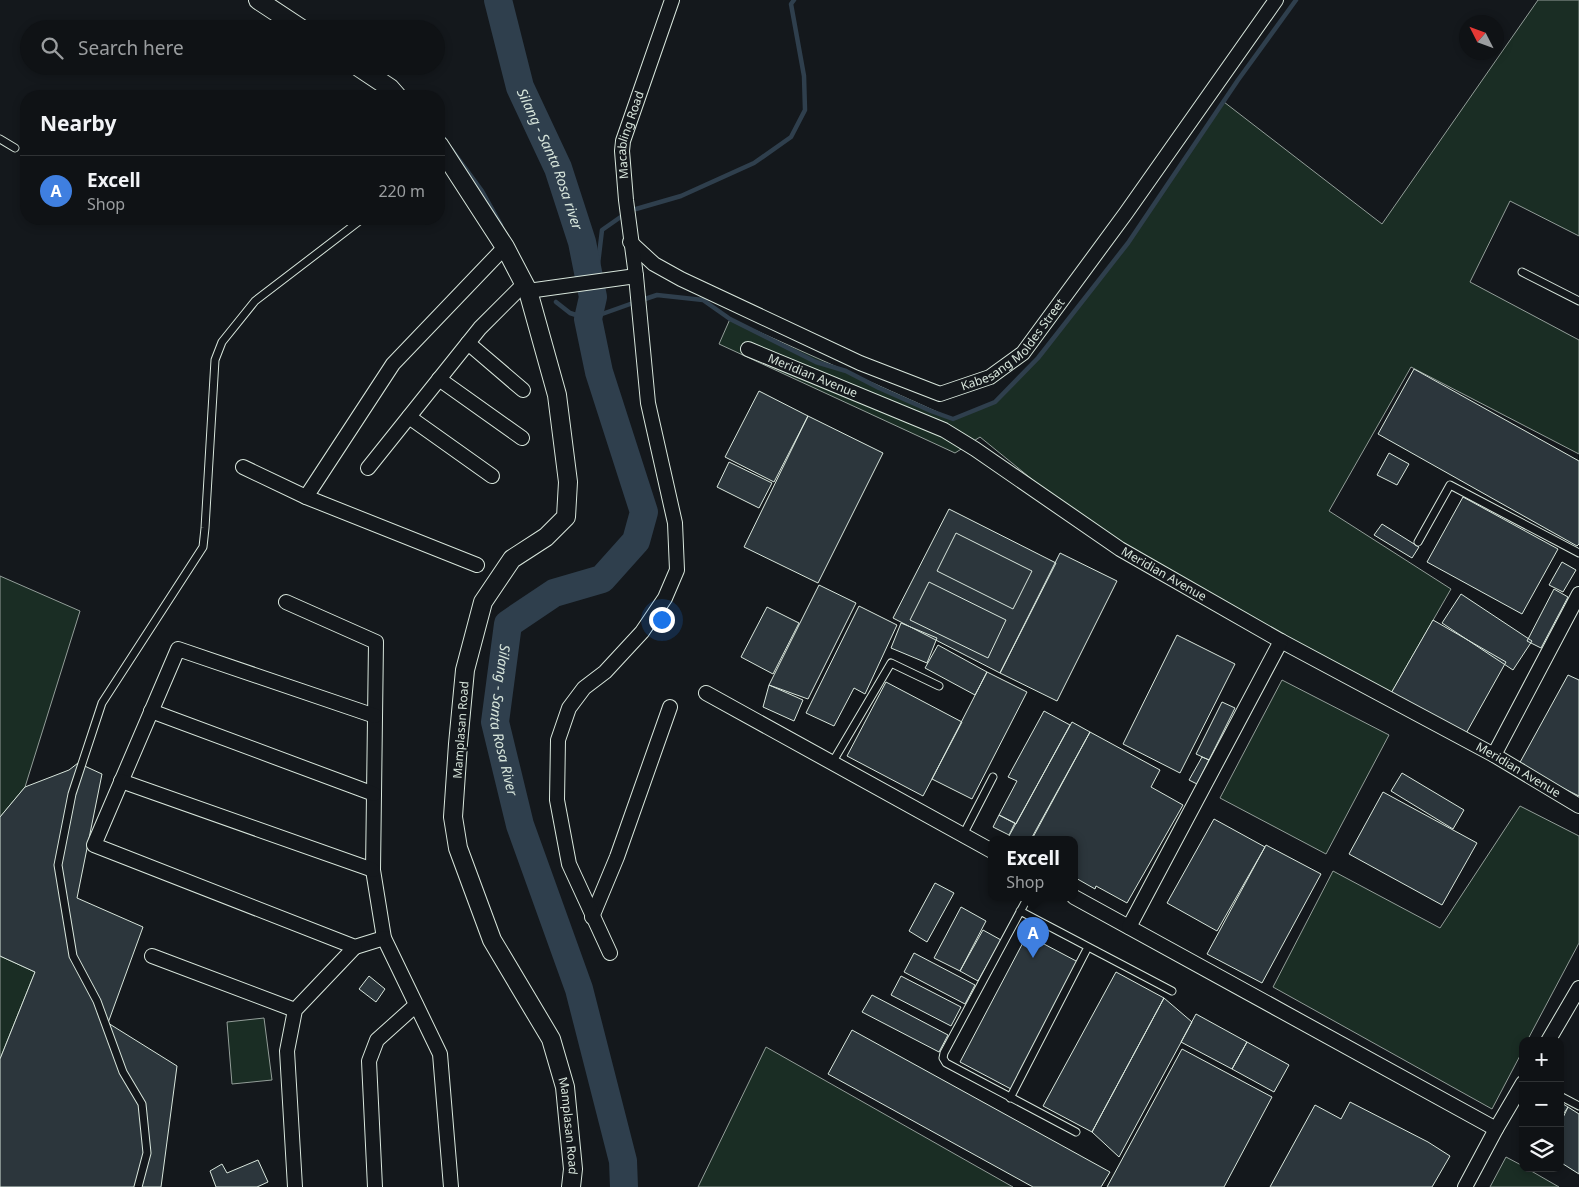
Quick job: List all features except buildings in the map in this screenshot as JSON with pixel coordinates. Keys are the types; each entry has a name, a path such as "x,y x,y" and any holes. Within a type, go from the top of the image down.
{"street":[{"path":"258,0 288,20"},
{"name":"Macabling Road","path":"610,953 569,864 557,800 558,740 569,708 584,688 605,672 642,632 665,598 677,570 675,522 648,404 629,277 630,242 622,150 623,141 672,0"},
{"name":"Kabesang Moldes Street","path":"630,242 654,264 680,279 860,363 940,394 990,377 1023,354 1126,213 1276,0"},
{"path":"370,75 392,90"},
{"name":"Mamplasan Road","path":"445,159 505,246 526,287 557,395 568,482 566,517 546,537 512,558 483,602 466,670 453,816 458,848 492,940 551,1039 565,1087 573,1170 571,1187"},
{"path":"306,497 394,364 505,246"},
{"path":"368,468 480,328 526,287 567,285 629,277"},
{"path":"468,343 523,390"},
{"name":"Meridian Avenue","path":"748,349 944,430 975,449 1120,549 1281,641 1494,755 1579,806"},
{"path":"439,378 522,438"},
{"path":"409,417 492,476"},
{"path":"243,467 306,497 477,565"},
{"path":"1494,755 1579,594"},
{"path":"286,602 376,642 373,870 384,938 440,1054 451,1187"},
{"path":"1129,927 1281,641"},
{"path":"355,947 94,844 178,649 375,716"},
{"path":"706,693 988,849"},
{"path":"592,917 617,857 670,707"},
{"path":"151,711 374,794"},
{"path":"121,781 373,870"},
{"path":"1078,899 1496,1129"},
{"path":"295,1187 287,1051 295,1010 355,947 384,938"},
{"path":"152,956 295,1010"},
{"path":"1550,1037 1579,988"},
{"path":"375,1187 369,1061 377,1040 416,1005"},
{"path":"1465,1187 1519,1090"}],"lane":[{"path":"0,139 15,148"},
{"path":"138,1187 147,1153 142,1104 123,1072 96,1001 73,956 58,865 72,794 102,703 202,547 205,528 215,360 222,342 255,301 354,225"},
{"path":"1522,272 1579,301"},
{"path":"1418,542 1450,485 1579,553"},
{"path":"832,763 891,663 939,686"},
{"path":"963,835 993,777"},
{"path":"1026,901 944,1053 944,1058 946,1063 1076,1132"},
{"path":"1020,911 1172,991"},
{"path":"1010,1098 1088,947"},
{"path":"1564,1098 1579,1106"}],"green space":[{"path":"1538,0 1579,0 1579,236 1510,201 1470,282 1579,340 1579,454 1411,367 1329,511 1451,589 1390,695 1119,550 980,437 955,453 719,344 730,319 953,419 995,402 1038,358 1128,243 1224,102 1382,224 1496,60 1504,60 1504,49"},
{"path":"0,576 80,611 25,787 0,817"},
{"path":"1282,680 1389,735 1326,854 1220,798"},
{"path":"1520,806 1579,836 1579,943 1529,1037 1519,1037 1519,1058 1492,1109 1273,987 1333,871 1440,928"},
{"path":"0,956 35,972 0,1059"},
{"path":"264,1018 272,1080 232,1084 227,1022"},
{"path":"766,1047 1013,1187 698,1187"},
{"path":"1506,1157 1519,1164 1519,1172 1533,1172 1559,1187 1490,1187"}],"waterway":[{"name":"Silang - Santa Rosa River","path":"498,0 520,87 558,168 582,242 593,297 588,319 599,372 644,512 636,541 602,579 554,593 508,624 495,722 520,825 579,989 623,1161 624,1187"},
{"path":"636,209 681,196 754,163 791,137 805,110 804,76 791,4 794,0"},
{"path":"645,299 657,295 703,300 730,319 816,362 846,371 879,388 953,419 995,402 1038,358 1128,243 1238,80 1296,0"},
{"path":"452,150 482,191 501,225"},
{"path":"588,319 602,230 622,216"},
{"path":"556,302 570,313 588,319 633,303"}],"place":[{"name":"Excell","path":"1033,958"}],"water label":[{"name":"Silang - Santa Rosa river","path":"550,159"}]}
